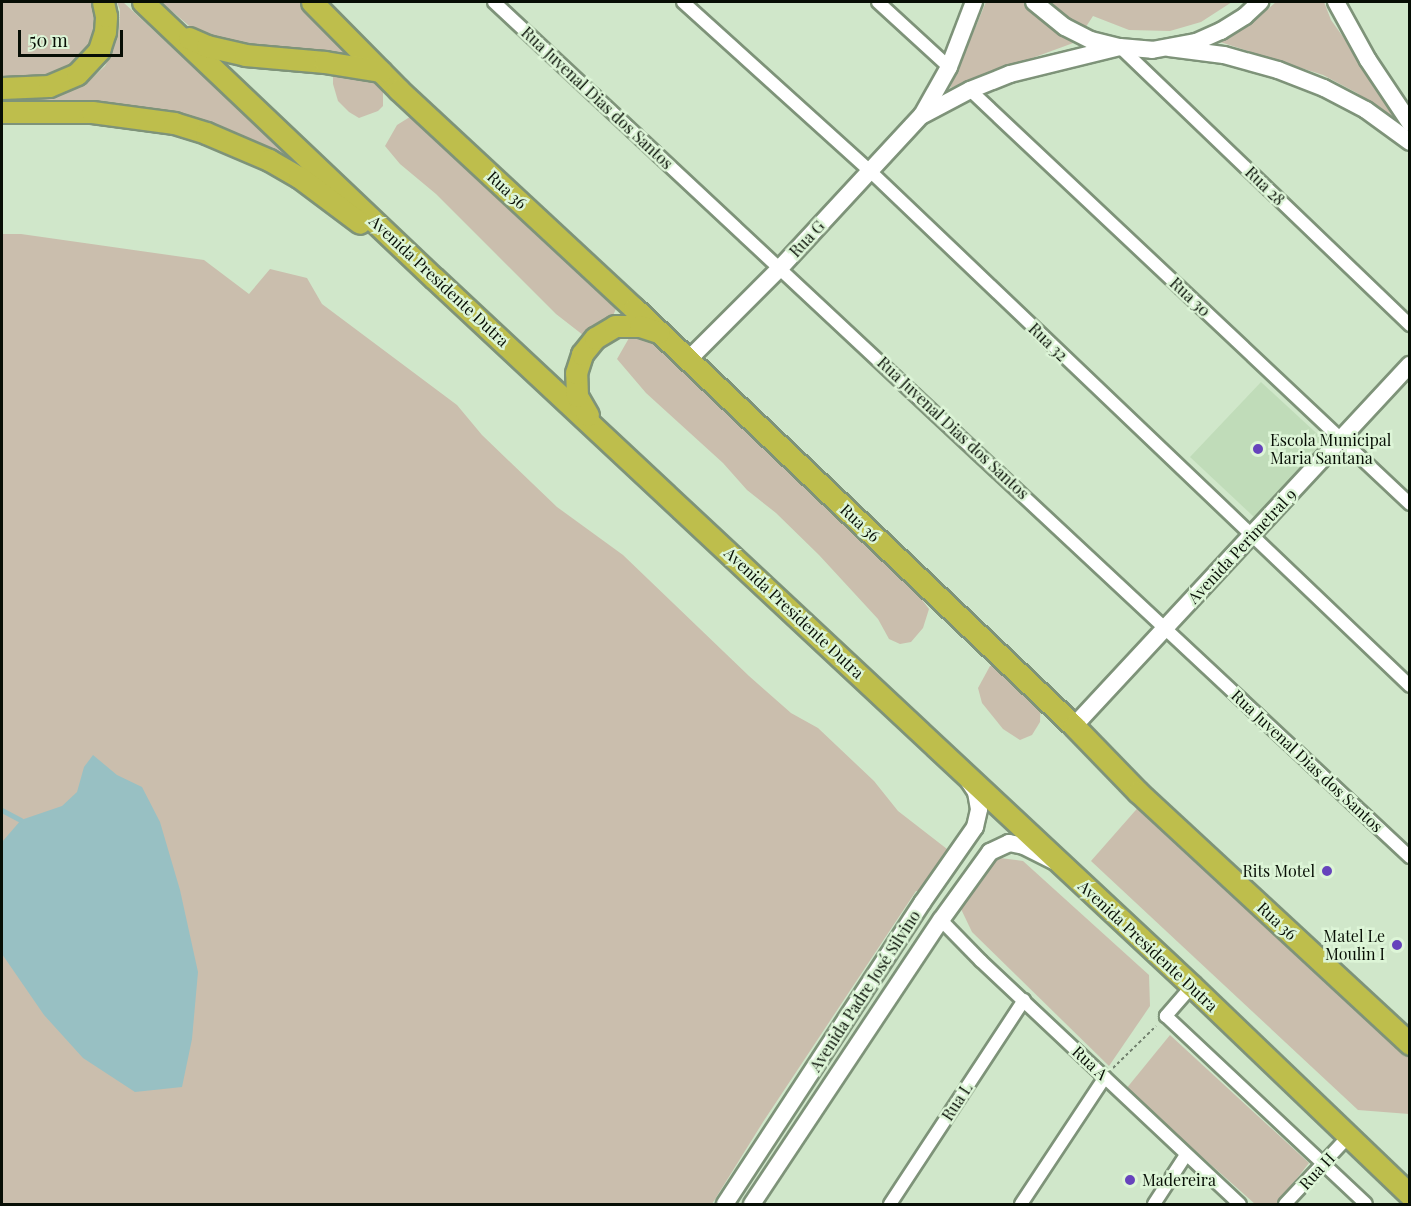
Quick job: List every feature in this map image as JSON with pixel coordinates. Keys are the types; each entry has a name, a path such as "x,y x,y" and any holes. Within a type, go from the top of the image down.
{"highway":[{"path":"2,88 49,87 77,74 94,56 102,41 106,16 102,2"},
{"path":"143,2 177,32 207,46 245,55 325,62 380,71"},
{"name":"Rua 36","path":"312,2 380,71 1074,726 1138,792 1410,1044"},
{"name":"Avenida Presidente Dutra","path":"177,32 434,278 1192,986 1410,1195"},
{"path":"2,112 92,112 130,115 174,123 235,144 299,177 434,278"},
{"path":"594,427 577,396 576,373 582,354 595,338 615,326 640,326 660,333"}],"main road":[{"path":"922,115 949,67 974,2"},
{"path":"1034,2 1065,27 1091,40 1120,47 1169,48 1224,55 1278,70 1324,88 1366,110 1410,142"},
{"path":"1169,48 1196,42 1221,31 1260,2"},
{"path":"1336,2 1368,60 1410,123"},
{"path":"922,115 970,90 1010,75 1120,47"},
{"name":"Rua G","path":"688,360 781,267 922,115"},
{"name":"Avenida Perimetral 9","path":"1074,726 1410,365"},
{"name":"Avenida Padre José Silvino","path":"725,1204 922,903 975,828 979,809 976,792 964,773"},
{"name":"Avenida Padre José Silvino","path":"752,1204 940,920 990,852 1009,843 1024,846 1059,864"}],"street":[{"name":"Rua Juvenal Dias dos Santos","path":"494,2 781,267 1410,858"},
{"name":"Rua 32","path":"683,2 870,171 1250,536 1410,686"},
{"path":"878,2 949,67"},
{"name":"Rua 28","path":"1120,47 1410,325"},
{"name":"Rua 30","path":"970,90 1410,504"},
{"name":"Rua A","path":"940,920 1240,1204"},
{"path":"1192,986 1166,1016 1366,1204"},
{"name":"Rua L","path":"890,1204 1024,1000"},
{"path":"1021,1204 1105,1077"},
{"name":"Rua H","path":"1285,1204 1348,1137"},
{"path":"1154,1204 1186,1155"}],"path":[{"path":"1105,1077 1166,1016"}],"shaded area":[{"path":"2,2 101,2 101,37 70,73 2,83"},
{"path":"117,2 123,2 302,168 198,124 146,109 82,103 2,105 2,99 68,92 91,79 105,66 113,50 119,29 120,10"},
{"path":"161,2 305,2 374,68 258,52 201,36"},
{"path":"986,2 1232,2 1201,22 1170,31 1129,30 1093,16 1076,42 950,88"},
{"path":"1276,2 1324,2 1331,20 1374,80 1404,128 1357,93 1323,75 1217,41 1247,27"},
{"path":"340,73 360,73 383,84 383,106 378,111 359,118 349,112 338,101 333,84 333,77"},
{"path":"413,115 618,304 612,318 598,331 583,335 556,314 436,194 400,164 385,146 397,125"},
{"path":"2,234 21,234 204,260 249,294 270,269 307,278 322,304 457,405 482,435 557,507 623,555 749,676 791,713 818,728 874,781 898,811 947,849 948,861 929,892 916,891 763,1122 712,1204 2,1204"},
{"path":"645,334 682,363 885,550 929,609 923,628 911,642 900,644 889,639 878,619 819,555 646,393 617,359 629,338"},
{"name":"Escola Municipal Maria Santana","path":"1261,382 1326,442 1254,517 1190,457"},
{"path":"1004,665 1041,695 1040,722 1032,735 1020,740 1003,729 982,703 978,688 990,666"},
{"path":"1142,803 1409,1051 1409,1114 1358,1110 1091,861"},
{"path":"992,857 1023,861 1149,975 1150,1006 1109,1066 972,932 961,909"},
{"path":"1170,1035 1309,1163 1277,1204 1255,1204 1126,1089"}],"water":[{"path":"93,755 117,775 142,787 160,822 180,890 198,972 192,1039 182,1087 135,1092 83,1058 44,1015 2,954 2,842 21,820 62,806 77,792 84,767"}],"waterway":[{"path":"2,810 21,820"}],"place":[{"name":"Escola Municipal Maria Santana","path":"1258,449"},
{"name":"Rits Motel","path":"1327,871"},
{"name":"Matel Le Moulin I","path":"1397,945"},
{"name":"Madereira","path":"1130,1180"}]}
